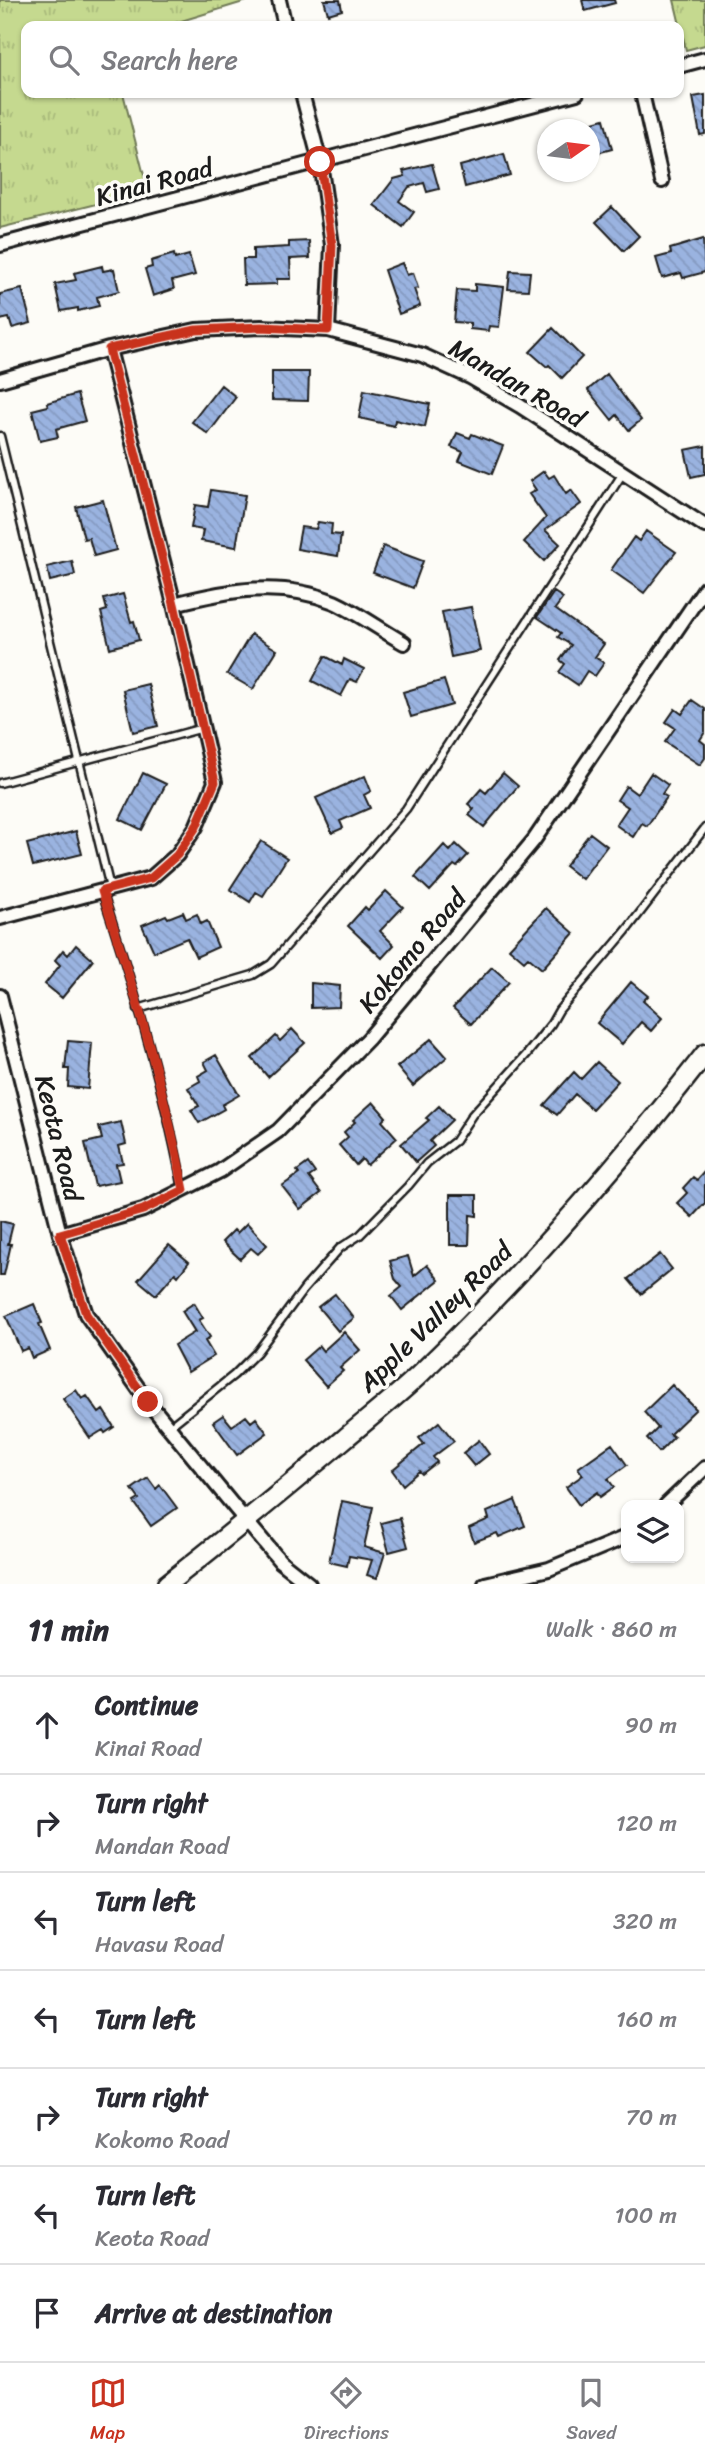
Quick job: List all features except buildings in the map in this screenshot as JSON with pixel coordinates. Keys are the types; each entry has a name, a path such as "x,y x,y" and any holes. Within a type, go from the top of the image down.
{"main road":[{"name":"Apple Valley Road","path":"167,1584 247,1522 417,1376 511,1282 637,1142 705,1054"}],"street":[{"path":"279,0 284,21"},
{"path":"684,65 705,59"},
{"path":"303,98 320,162 332,245 328,330"},
{"name":"Kinai Road","path":"0,245 558,98"},
{"path":"643,98 662,181"},
{"name":"Mandan Road","path":"0,380 109,349 196,330 261,327 328,330 422,355 470,377 705,526"},
{"path":"0,918 151,878 177,855 196,827 215,782 174,604 109,349"},
{"name":"Kokomo Road","path":"60,1234 143,1210 220,1171 278,1131 369,1038 534,840 705,587"},
{"path":"174,604 224,591 279,588 334,602 404,643"},
{"name":"Keota Road","path":"0,996 60,1234 86,1314 148,1402 247,1522 280,1561 309,1584"},
{"path":"671,1500 705,1468"},
{"path":"485,1584 549,1569 621,1539"}],"lane":[{"path":"0,436 80,762 106,890 174,1140 184,1190"},
{"path":"138,1009 253,975 271,964 406,809 623,473"},
{"path":"0,783 203,728"},
{"path":"169,1427 211,1395 249,1360 340,1248 360,1235 427,1163 455,1141 472,1115 527,1054 559,1010 680,864 705,828"}],"green space":[{"path":"0,0 250,0 181,21 21,21 21,98 124,98 148,191 0,228"},
{"path":"674,0 705,0 705,45 686,50 684,21 679,21"}],"route":[{"path":"148,1402 86,1314 60,1234 143,1210 184,1190 174,1140 125,961 102,891 151,878 177,855 196,827 215,782 174,604 109,349 196,330 261,327 328,330 332,245 320,162"}]}
